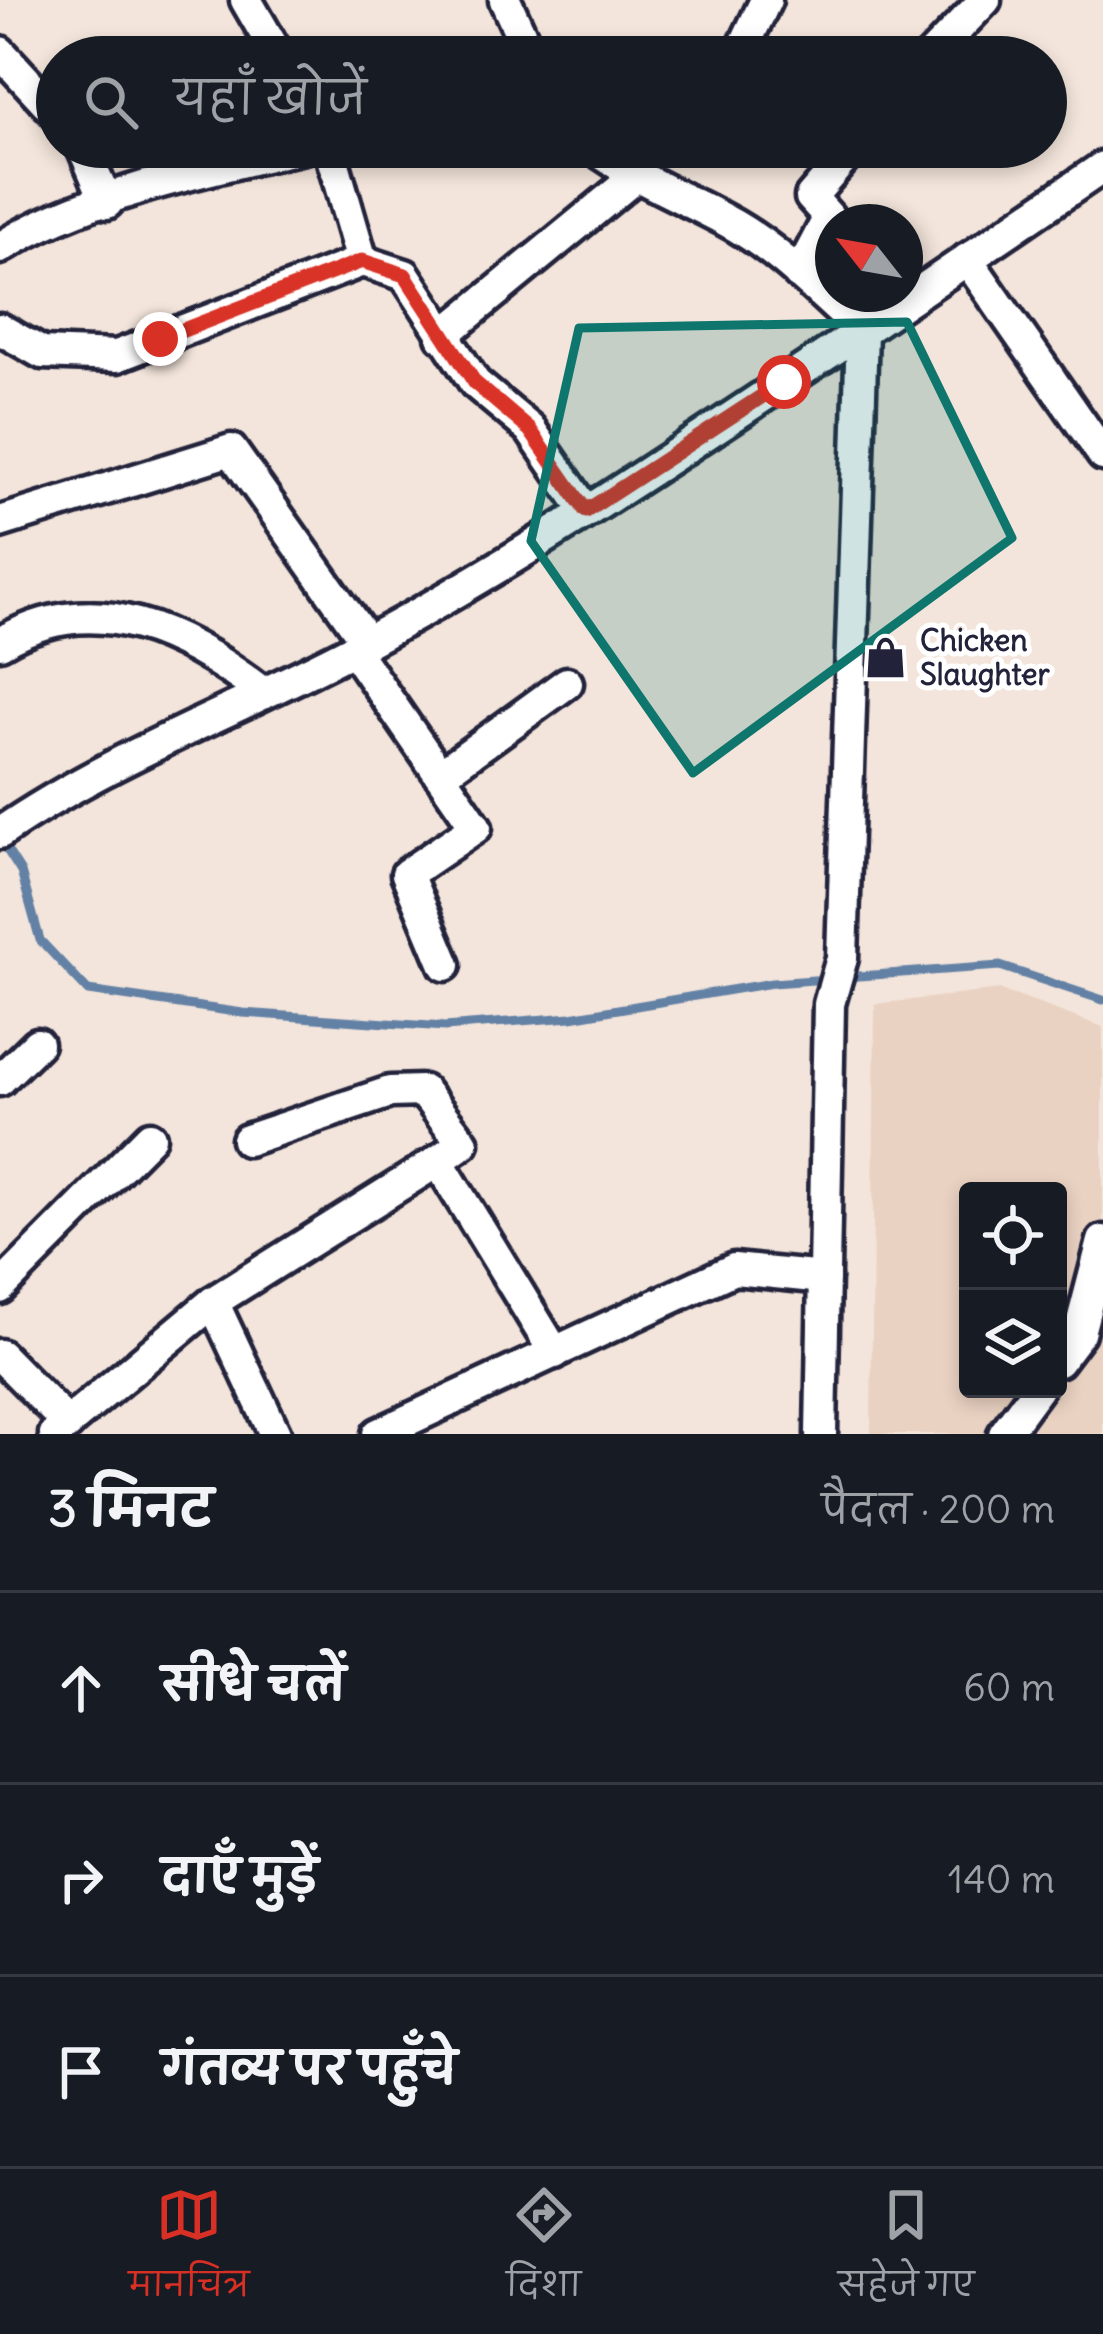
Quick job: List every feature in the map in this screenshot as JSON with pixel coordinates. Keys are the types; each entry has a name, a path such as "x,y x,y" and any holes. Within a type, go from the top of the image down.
{"street":[{"path":"246,0 267,36"},
{"path":"505,0 521,36"},
{"path":"750,36 766,0"},
{"path":"950,36 985,0"},
{"path":"0,52 36,91"},
{"path":"10,827 360,646 586,511 1103,167"},
{"path":"92,168 107,203"},
{"path":"0,248 25,232 212,168"},
{"path":"335,168 362,261"},
{"path":"621,168 727,221 800,274 862,331 842,958 830,1004 821,1434"},
{"path":"800,274 829,217 811,197 836,168"},
{"path":"442,336 634,178"},
{"path":"967,259 1103,455"},
{"path":"0,329 42,353 117,356 362,261 405,275 475,383 530,430 586,511"},
{"path":"0,522 231,450 476,827 407,874 445,965"},
{"path":"0,643 77,617 156,625 216,657 263,693"},
{"path":"440,775 567,683"},
{"path":"0,1081 37,1044"},
{"path":"0,1355 61,1429 213,1302 463,1143 423,1091 390,1092 248,1140"},
{"path":"0,1288 149,1136"},
{"path":"438,1161 554,1353"},
{"path":"1067,1349 1079,1333 1103,1240"},
{"path":"395,1430 734,1269 824,1278"},
{"path":"213,1302 275,1434"},
{"path":"1004,1434 1030,1398"}],"highlighted area":[{"path":"907,322 1012,538 693,773 531,541 579,328"}],"shaded area":[{"path":"1000,990 1103,1027 1103,1434 871,1434 875,1004"}],"waterway":[{"path":"0,839 21,872 40,940 88,991 243,1013 445,1027 571,1017 772,983 828,979"},
{"path":"845,977 1000,966 1103,1000"}],"place":[{"name":"Chicken Slaughter","path":"886,658"}],"route":[{"path":"160,339 362,261 405,275 475,383 530,430 586,511 784,382"}]}
